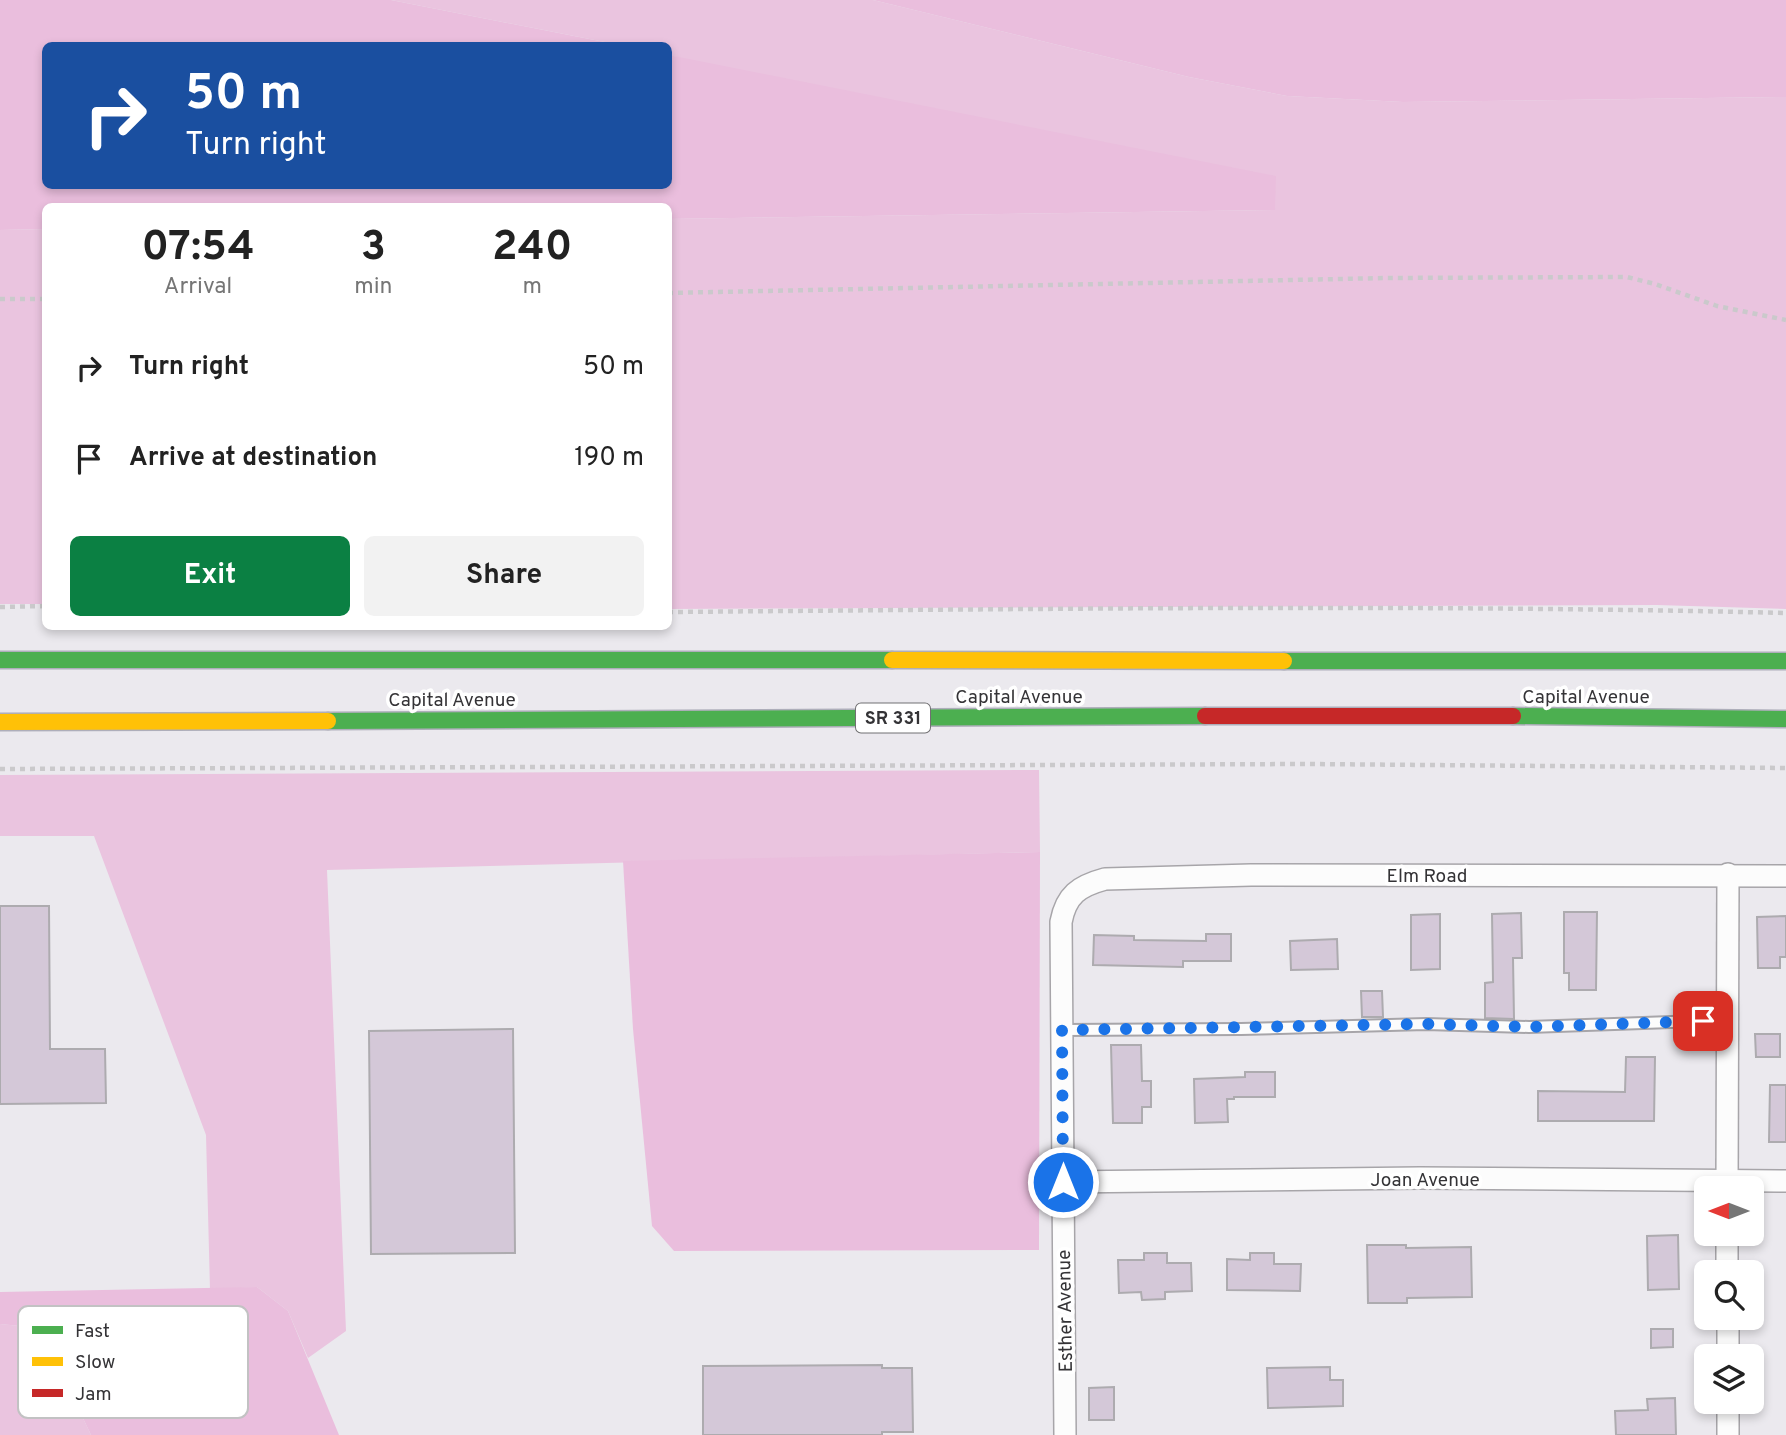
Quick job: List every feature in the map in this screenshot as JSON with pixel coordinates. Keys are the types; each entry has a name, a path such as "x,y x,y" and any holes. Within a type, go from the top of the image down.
{"highway":[{"name":"Capital Avenue","path":"0,660 1786,661"},
{"name":"Capital Avenue","path":"0,722 987,717 1613,716 1786,719"}],"street":[{"path":"1727,1176 1728,874"},
{"name":"Elm Road","path":"1072,895 1087,884 1105,879 1237,875 1786,876"},
{"name":"Esther Avenue","path":"1065,1435 1061,922 1063,911 1072,895"},
{"name":"Joan Avenue","path":"1063,1182 1420,1178 1694,1183"},
{"name":"Joan Avenue","path":"1764,1182 1786,1181"},
{"path":"1728,1414 1728,1435"}],"lane":[{"path":"1062,1030 1426,1024 1529,1027 1728,1020"}],"path":[{"path":"672,293 1387,278 1627,277 1717,306 1786,320"},
{"path":"0,299 42,299"},
{"path":"0,607 42,606"},
{"path":"672,611 1356,607 1786,613"},
{"path":"0,769 1294,764 1786,768"}],"shaded area":[{"path":"0,0 391,0 605,42 42,42 42,189 672,189 672,56 1276,176 1275,210 672,219 672,203 42,203 42,229 0,230"},
{"path":"391,0 873,0 1189,77 1287,96 1403,102 1786,97 1786,609 1657,605 672,609 672,219 1275,210 672,56 672,42 605,42"},
{"path":"873,0 1786,0 1786,97 1403,102 1287,96 1189,77"},
{"path":"42,229 42,604 0,604 0,230"},
{"path":"1039,770 1040,852 327,870 346,1331 308,1358 288,1311 257,1287 210,1290 206,1135 94,836 0,836 0,775"},
{"path":"1040,852 1039,1250 674,1251 652,1226 633,1029 623,861"},
{"path":"257,1287 288,1311 339,1435 91,1435 83,1418 248,1418 248,1306 18,1306 18,1326 0,1324 0,1292"},
{"path":"0,1324 18,1326 18,1418 83,1418 91,1435 0,1435"}],"building":[{"path":"0,906 49,906 50,1049 105,1049 106,1103 0,1104"},
{"path":"1564,912 1597,912 1596,990 1569,990 1569,973 1564,973"},
{"path":"1521,913 1522,958 1513,958 1514,1019 1485,1018 1485,983 1493,982 1492,914"},
{"path":"1440,914 1440,969 1411,970 1411,915"},
{"path":"1786,916 1786,957 1780,957 1780,968 1758,968 1757,917"},
{"path":"1206,934 1231,934 1231,961 1183,961 1183,967 1093,965 1094,935 1134,936 1134,940 1206,941"},
{"path":"1337,939 1338,969 1291,970 1290,941"},
{"path":"1361,991 1382,991 1383,1017 1362,1017"},
{"path":"513,1029 515,1253 371,1254 369,1031"},
{"path":"1755,1034 1780,1034 1780,1057 1756,1057"},
{"path":"1111,1045 1141,1045 1142,1081 1151,1081 1151,1107 1142,1107 1142,1123 1113,1123"},
{"path":"1626,1057 1655,1057 1654,1121 1538,1121 1538,1091 1625,1092"},
{"path":"1245,1072 1275,1072 1275,1097 1227,1099 1228,1122 1195,1123 1194,1079 1245,1077"},
{"path":"1770,1085 1786,1085 1786,1142 1769,1142"},
{"path":"1678,1235 1679,1289 1648,1290 1647,1236"},
{"path":"1367,1245 1406,1245 1406,1248 1471,1247 1472,1297 1407,1298 1407,1303 1368,1303"},
{"path":"1144,1253 1167,1253 1167,1263 1191,1263 1192,1291 1165,1292 1165,1299 1142,1300 1141,1292 1119,1293 1118,1260 1144,1260"},
{"path":"1250,1253 1274,1253 1274,1264 1301,1264 1300,1291 1227,1290 1227,1259 1250,1260"},
{"path":"1651,1329 1673,1329 1673,1347 1651,1348"},
{"path":"882,1365 882,1368 912,1368 913,1432 882,1432 882,1435 703,1435 703,1366"},
{"path":"1330,1367 1330,1380 1343,1380 1343,1406 1268,1408 1267,1368"},
{"path":"1114,1387 1114,1420 1089,1420 1089,1388"},
{"path":"1675,1398 1676,1435 1616,1435 1615,1411 1648,1410 1647,1399"}],"traffic: fast":[{"path":"0,660 892,660"},
{"path":"1284,661 1786,661"},
{"path":"328,721 1205,716"},
{"path":"1513,716 1786,719"}],"traffic: slow":[{"path":"892,660 1284,661"},
{"path":"0,722 328,721"}],"traffic: jam":[{"path":"1205,716 1513,716"}],"route":[{"path":"1063,1182 1062,1030 1426,1024 1529,1027 1703,1021"}]}
